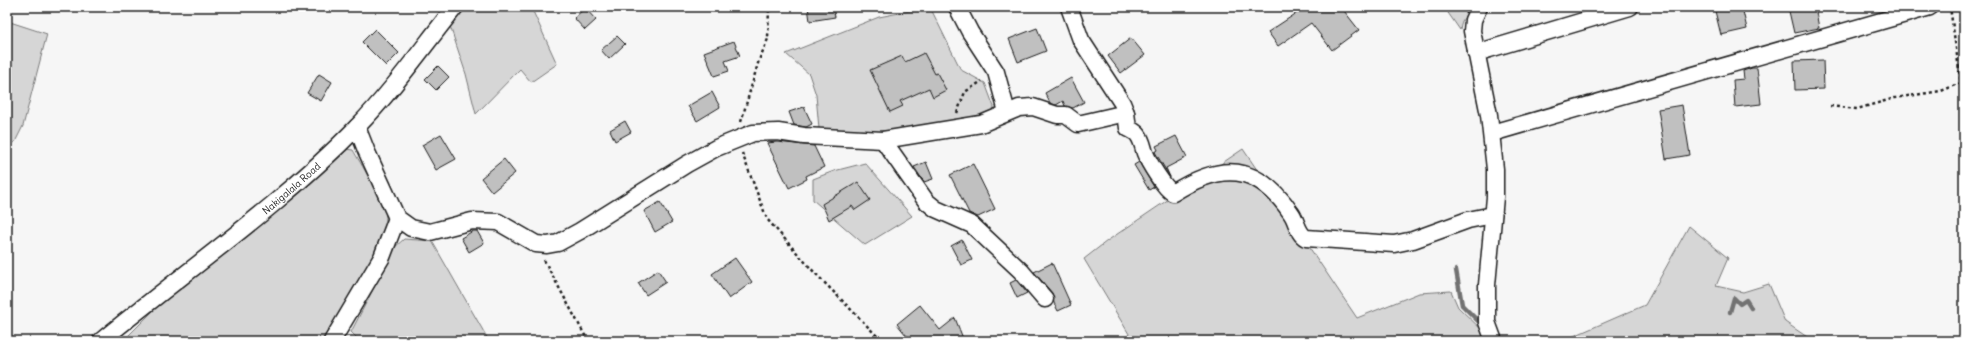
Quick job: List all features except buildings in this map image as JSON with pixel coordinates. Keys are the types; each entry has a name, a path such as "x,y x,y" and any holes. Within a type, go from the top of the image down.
{"street":[{"name":"Nakigalala Road","path":"101,341 276,202 357,127 455,7"},
{"path":"957,7 970,32 996,72 1007,112"},
{"path":"1069,7 1081,40 1122,103 1126,113 1128,128 1138,135 1145,154 1157,173 1161,183 1173,193 1191,182 1211,175 1233,172 1245,173 1259,179 1277,195 1295,219 1301,235 1306,238 1394,244 1413,240 1468,220 1493,215"},
{"path":"1479,7 1472,26 1492,133 1496,186 1487,285 1487,319 1494,341"},
{"path":"1476,53 1630,7"},
{"path":"1492,133 1930,7"},
{"path":"357,127 397,218 411,228 430,232 472,221 498,222 536,244 547,245 564,240 687,164 716,148 753,133 778,132 804,136 883,140 981,124 1019,108 1033,107 1066,115 1078,124 1126,113"},
{"path":"883,140 926,201 936,209 972,225 1021,271 1045,299"},
{"path":"332,341 382,257 397,218"}],"path":[{"path":"769,7 768,39 759,60 736,140 767,219 814,272 882,341"},
{"path":"1830,106 1858,109 1895,98 1941,91 1961,83 1950,7"},
{"path":"951,129 965,92 996,72"},
{"path":"536,244 588,341"}],"shaded area":[{"path":"465,7 531,7 557,64 531,82 520,69 476,114 466,74 450,26"},
{"path":"930,7 961,70 985,83 994,107 994,117 942,129 820,140 816,95 809,74 786,54 879,17"},
{"path":"1444,7 1472,7 1462,21 1460,30"},
{"path":"7,21 47,34 23,126 15,142 7,146"},
{"path":"345,149 353,150 380,197 385,209 386,226 376,260 367,278 326,341 123,341 176,288"},
{"path":"1243,149 1357,318 1419,293 1451,291 1458,307 1485,333 1488,341 1124,341 1129,334 1084,259 1107,241"},
{"path":"865,163 912,216 865,245 813,200 813,179 834,171"},
{"path":"1689,226 1728,258 1716,286 1743,292 1769,284 1785,322 1813,341 1549,341 1567,339 1645,305"},
{"path":"404,239 432,241 489,341 360,341 351,332 395,247"}],"waterway":[{"path":"1456,270 1462,305 1482,325"},
{"path":"1730,312 1734,298 1740,304 1746,300 1751,308"}]}
